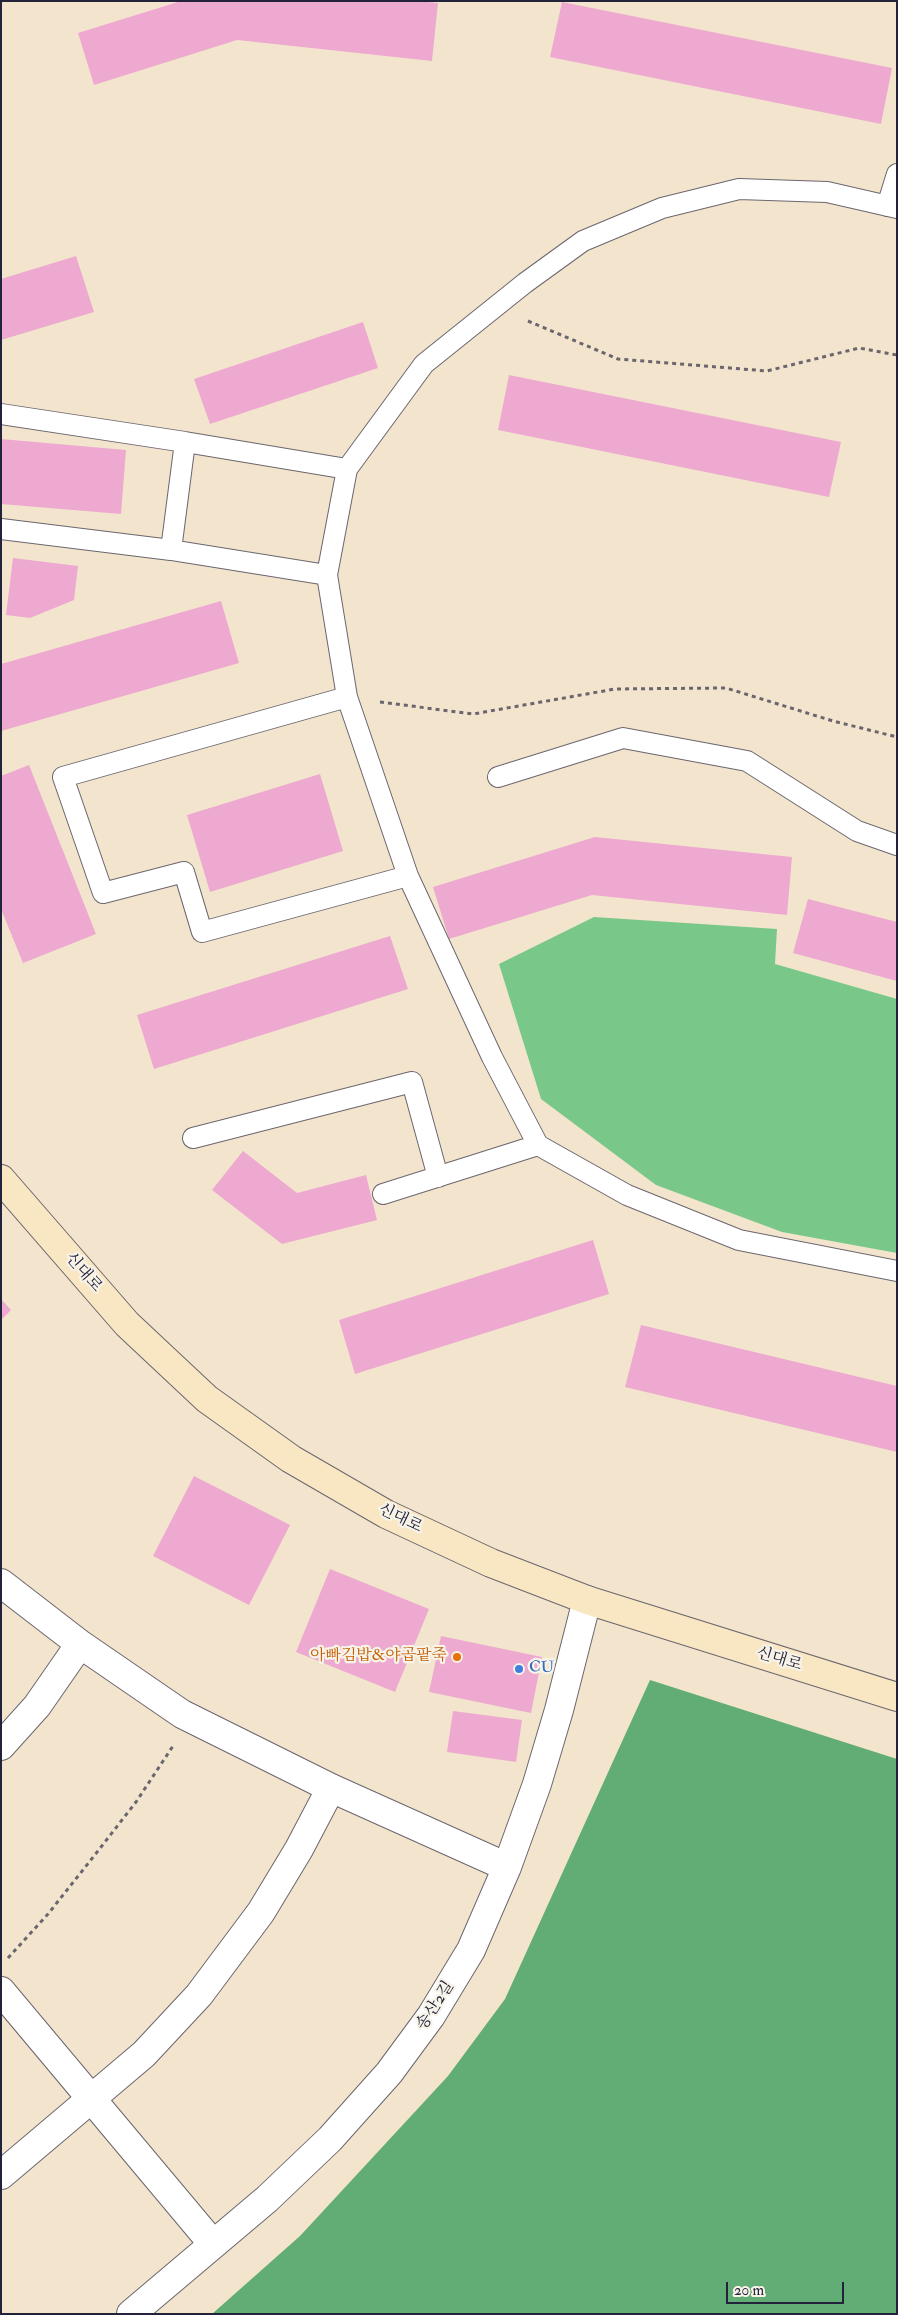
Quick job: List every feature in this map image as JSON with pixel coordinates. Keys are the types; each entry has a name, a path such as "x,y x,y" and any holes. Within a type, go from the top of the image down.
{"main road":[{"name":"신대로","path":"1,1179 128,1324 214,1405 291,1459 386,1514 492,1563 587,1600 897,1697"}],"street":[{"path":"1,1583 80,1644 191,1718 331,1788 508,1867"},
{"name":"송산2길","path":"131,2314 267,2199 330,2139 389,2073 431,2016 471,1950 508,1867 537,1784 559,1710 587,1600"},
{"path":"1,1746 36,1706 80,1644"},
{"path":"1,2175 144,2054 198,1995 261,1912 299,1848 331,1788"},
{"path":"1,1991 213,2244"}],"lane":[{"path":"897,174 892,207 827,192 739,189 662,208 583,241 496,306 424,364 347,469 327,575 347,697 408,876 492,1057 538,1145 627,1195 739,1240 897,1271"},
{"path":"1,414 347,469"},
{"path":"170,550 185,442"},
{"path":"1,529 170,550 327,575"},
{"path":"347,697 63,778 103,893 184,872 202,932 408,876"},
{"path":"498,777 623,738 747,761 857,831 897,845"},
{"path":"193,1138 412,1082 438,1177"},
{"path":"383,1194 538,1145"}],"path":[{"path":"496,306 618,359 767,371 859,348 897,355"},
{"path":"347,697 472,714 615,689 726,688 833,721 897,737"},
{"path":"5,1960 48,1914 136,1802 191,1718"}],"green space":[{"path":"594,917 777,929 775,964 897,999 897,1253 782,1232 656,1185 541,1099 499,964"},
{"path":"650,1680 897,1759 897,2314 212,2314 300,2236 448,2076 505,1999"}],"building":[{"path":"181,1 417,1 438,3 432,61 237,40 94,85 78,33"},
{"path":"562,2 892,68 881,124 550,57"},
{"path":"76,256 94,312 1,340 1,279"},
{"path":"363,322 378,368 210,424 194,379"},
{"path":"509,375 841,442 829,497 498,430"},
{"path":"1,439 126,450 121,514 1,504"},
{"path":"13,558 78,566 74,600 30,618 6,615"},
{"path":"221,601 239,663 1,731 1,664"},
{"path":"29,765 96,934 23,963 1,909 1,776"},
{"path":"320,774 343,851 210,892 187,815"},
{"path":"595,837 792,857 787,915 592,895 449,939 433,887"},
{"path":"808,899 897,922 897,981 793,953"},
{"path":"390,936 408,989 154,1069 137,1015"},
{"path":"243,1151 297,1193 366,1175 377,1220 282,1244 212,1190"},
{"path":"593,1240 609,1294 355,1374 339,1320"},
{"path":"1,1299 11,1310 1,1320"},
{"path":"641,1325 897,1386 897,1452 625,1387"},
{"path":"194,1476 290,1525 249,1605 153,1556"},
{"path":"330,1569 429,1609 395,1692 296,1652"},
{"path":"441,1636 542,1657 531,1713 429,1692"},
{"path":"453,1711 522,1720 516,1762 447,1752"}],"place":[{"name":"아빠김밥&야곱팥죽","path":"457,1657"},
{"name":"CU","path":"519,1669"}]}
